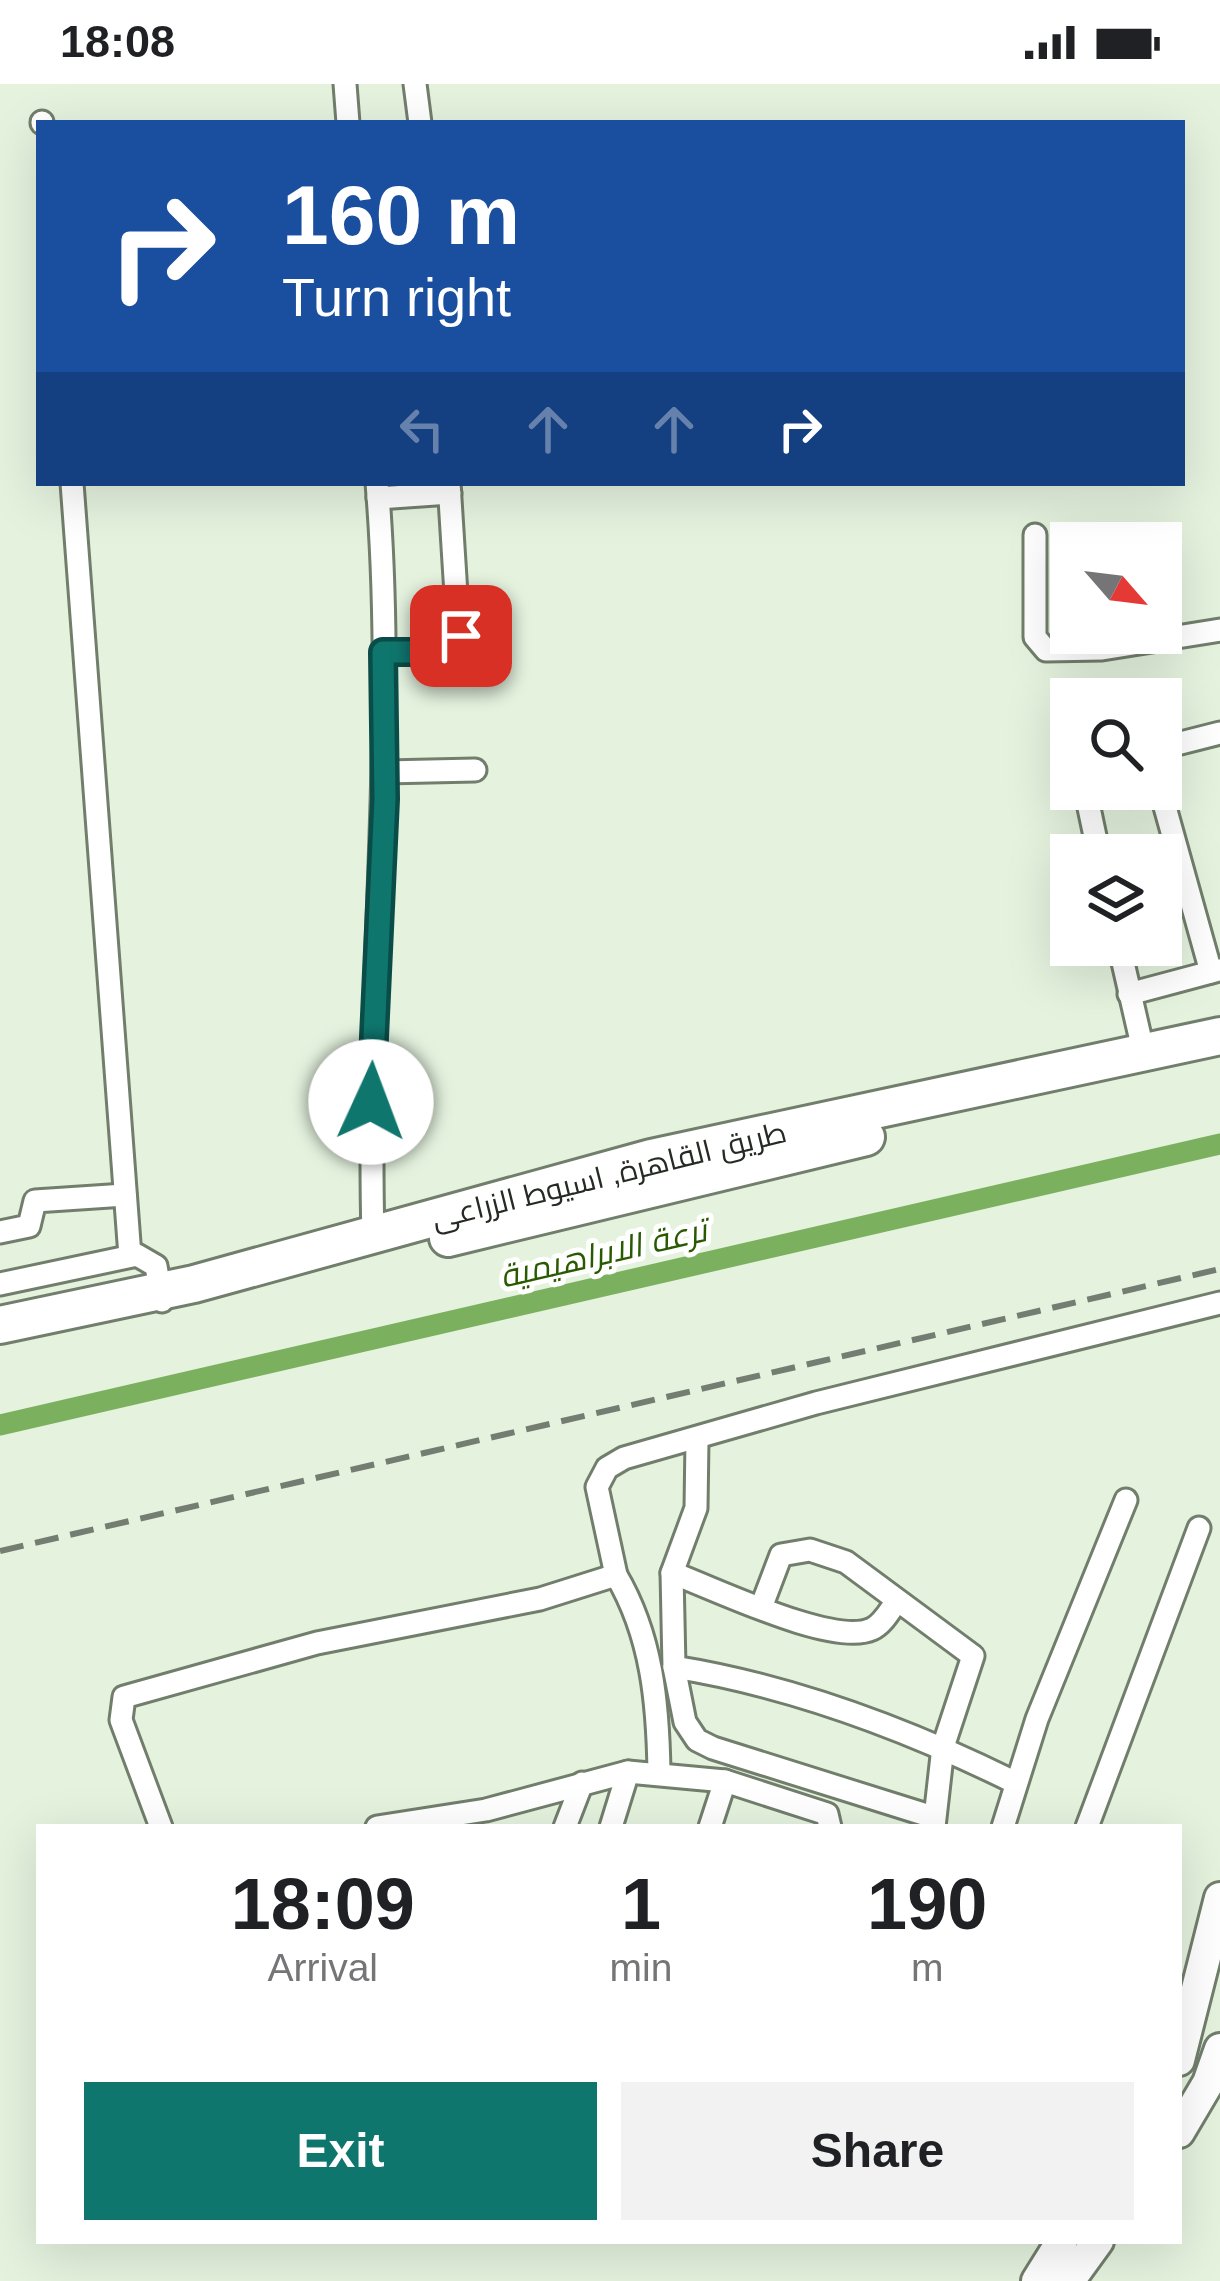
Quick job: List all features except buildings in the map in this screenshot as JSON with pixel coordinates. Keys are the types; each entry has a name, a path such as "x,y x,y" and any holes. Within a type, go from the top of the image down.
{"highway":[{"name":"طريق القاهرة, اسيوط الزراعى","path":"162,1299 651,1158 1220,1036"},
{"name":"طريق القاهرة, اسيوط الزراعى","path":"10,1331 1220,1060"}],"main road":[{"path":"1182,2051 1213,1954 1220,1898"},
{"path":"1182,2127 1208,2083 1220,2049"},
{"path":"1036,2281 1060,2244"},
{"path":"1069,2281 1096,2244"}],"street":[{"path":"345,84 348,120"},
{"path":"416,84 419,120"},
{"path":"72,486 106,884 130,1256"},
{"path":"373,1236 371,1102 385,772 378,490 449,488 459,642 445,652 383,652"},
{"path":"1034,535 1035,637 1046,650 1102,650 1220,631"},
{"path":"1182,743 1220,733"},
{"path":"385,772 475,770"},
{"path":"1130,994 1215,971 1166,810"},
{"path":"1124,966 1144,1054"},
{"path":"0,1232 28,1226 35,1201 125,1195"},
{"path":"0,1284 130,1256 152,1260 162,1299"},
{"path":"659,1773 649,1654 632,1601 616,1575 598,1507 599,1479 614,1462 816,1403 1220,1303"},
{"path":"697,1440 696,1508 672,1573 674,1666 685,1722 698,1740 934,1822 943,1747 973,1656 846,1562 794,1549 781,1555 762,1605"},
{"path":"1004,1824 1126,1500"},
{"path":"1088,1824 1199,1528"},
{"path":"672,1573 848,1633 871,1630 898,1601"},
{"path":"160,1824 121,1720 124,1697 317,1642 540,1599 616,1575"},
{"path":"674,1666 766,1687 943,1747 1016,1783"},
{"path":"612,1824 628,1772"},
{"path":"412,1824 483,1818 628,1772 725,1781 812,1807 827,1814 829,1824"},
{"path":"711,1824 725,1781"},
{"path":"566,1824 582,1783"}],"waterway":[{"name":"ترعة الابراهيمية","path":"0,1425 1220,1144"}],"railway":[{"path":"0,1551 1220,1269"}],"route":[{"path":"371,1102 385,799 383,652 445,652 456,647 461,636"}]}
